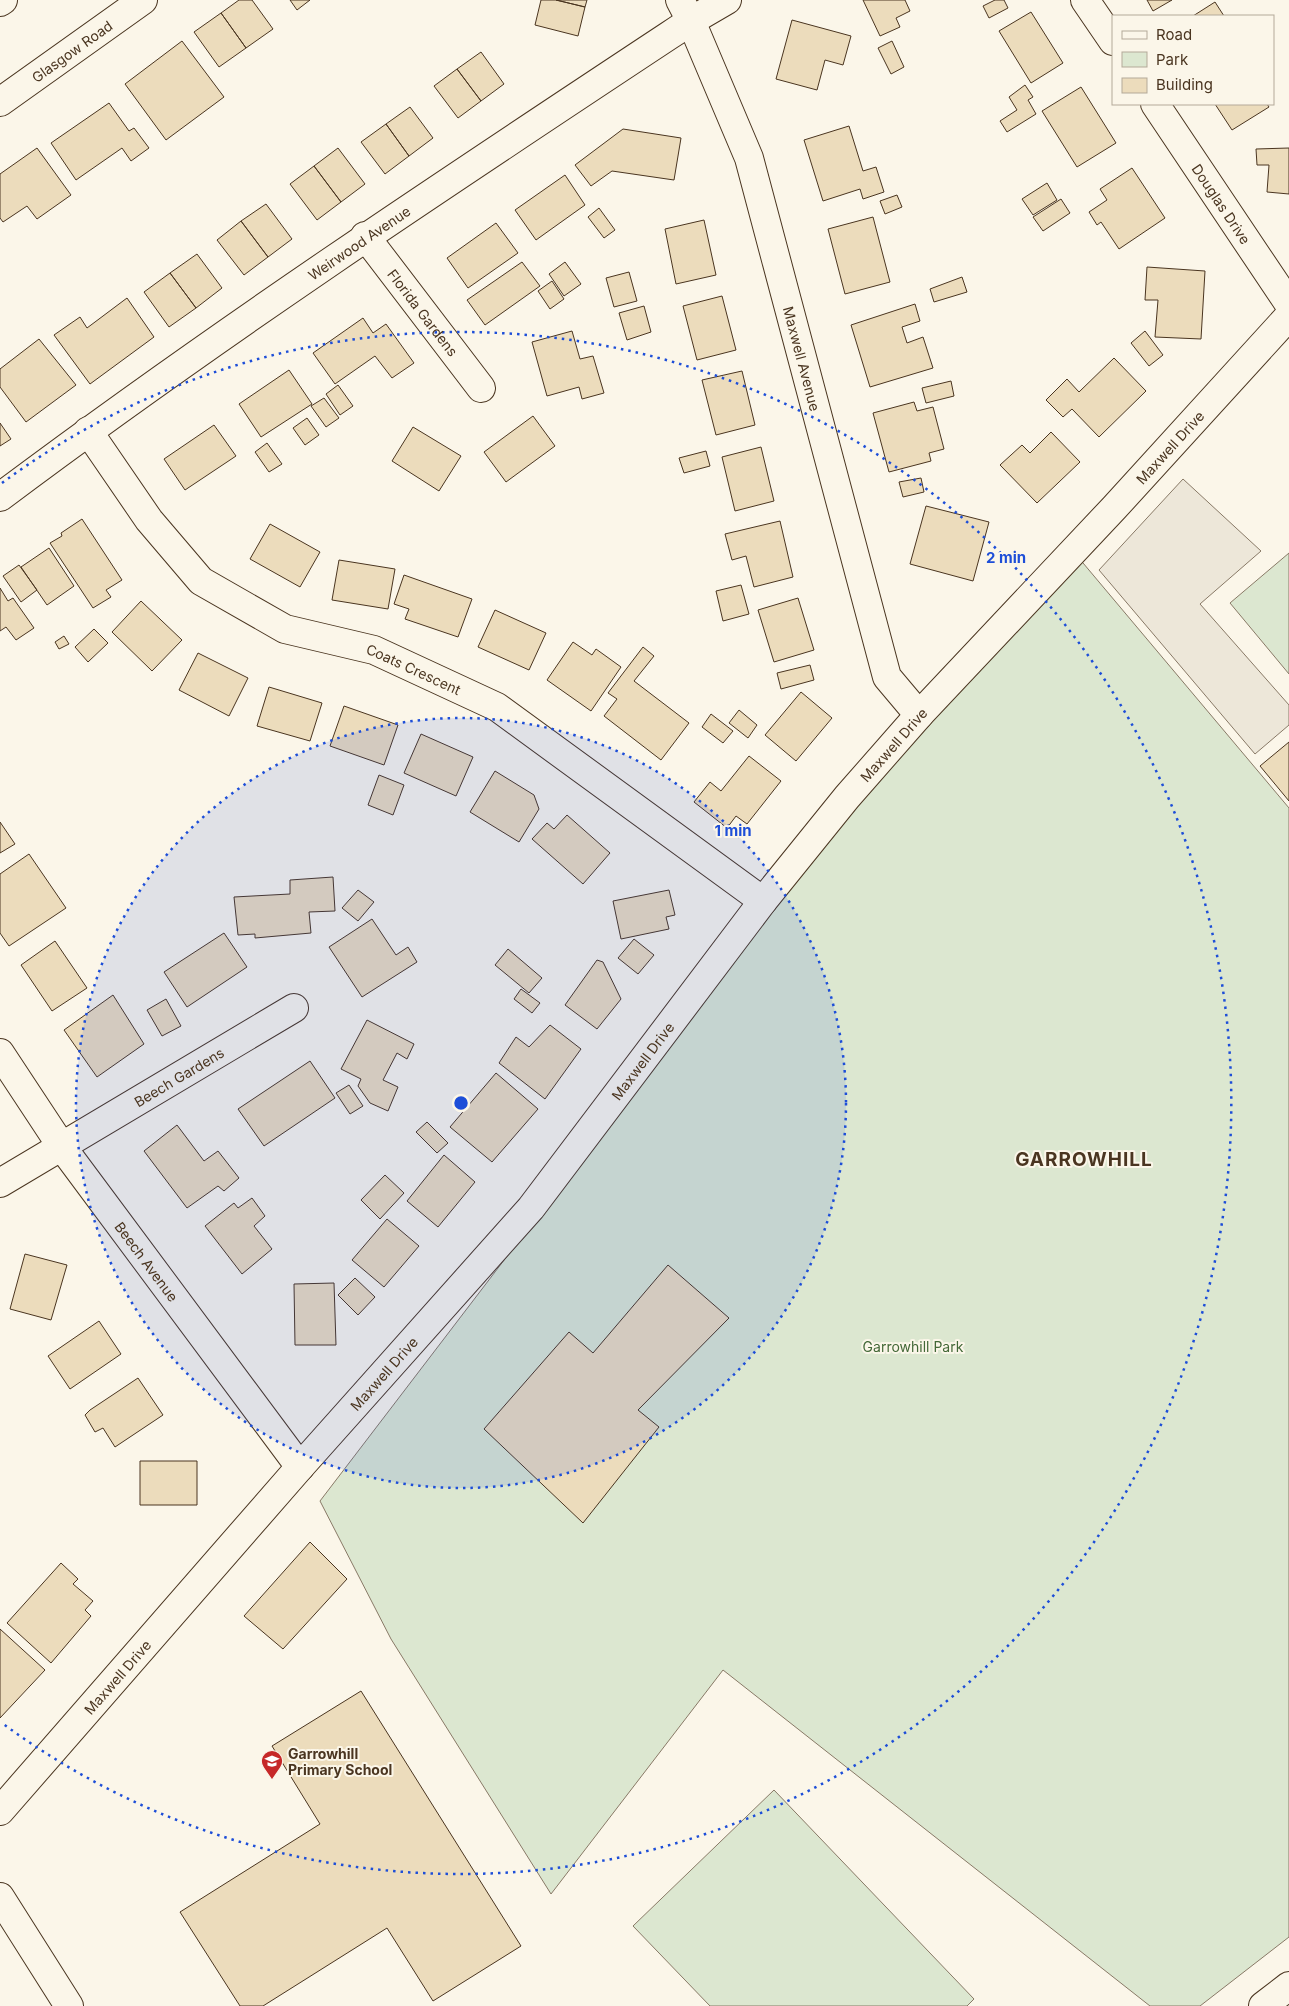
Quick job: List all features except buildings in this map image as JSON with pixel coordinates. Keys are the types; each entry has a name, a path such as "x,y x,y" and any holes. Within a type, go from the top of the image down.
{"street":[{"name":"Glasgow Road","path":"0,102 143,0"},
{"name":"Weirwood Avenue","path":"0,497 88,431 685,10 727,0"},
{"path":"1085,0 1112,40"},
{"name":"Maxwell Avenue","path":"685,10 749,158 887,677 919,715"},
{"name":"Douglas Drive","path":"1156,105 1289,304"},
{"name":"Florida Gardens","path":"365,236 481,388"},
{"name":"Maxwell Drive","path":"0,1811 300,1467 531,1208 763,901 847,797 919,715 1114,508 1289,316"},
{"name":"Coats Crescent","path":"88,431 149,520 201,581 284,629 374,650 497,707 763,901"},
{"name":"Beech Gardens","path":"0,1183 294,1008"},
{"name":"Beech Avenue","path":"0,1053 62,1146 300,1467"},
{"path":"0,1898 69,2006"},
{"path":"1263,2006 1289,1986"}],"green space":[{"path":"1289,553 1289,674 1230,603"},
{"name":"Garrowhill Park","path":"1078,557 1289,808 1289,1937 1200,2006 1150,2006 723,1670 551,1894 391,1639 320,1501 767,916 851,812"},
{"path":"774,1790 974,1999 967,2006 710,2006 633,1926"}],"shaded area":[{"path":"1183,479 1261,551 1200,604 1289,705 1289,725 1255,754 1099,570"}],"place":[{"name":"Garrowhill Primary School","path":"272,1780"}],"district":[{"name":"GARROWHILL","path":"1084,1159"}]}
